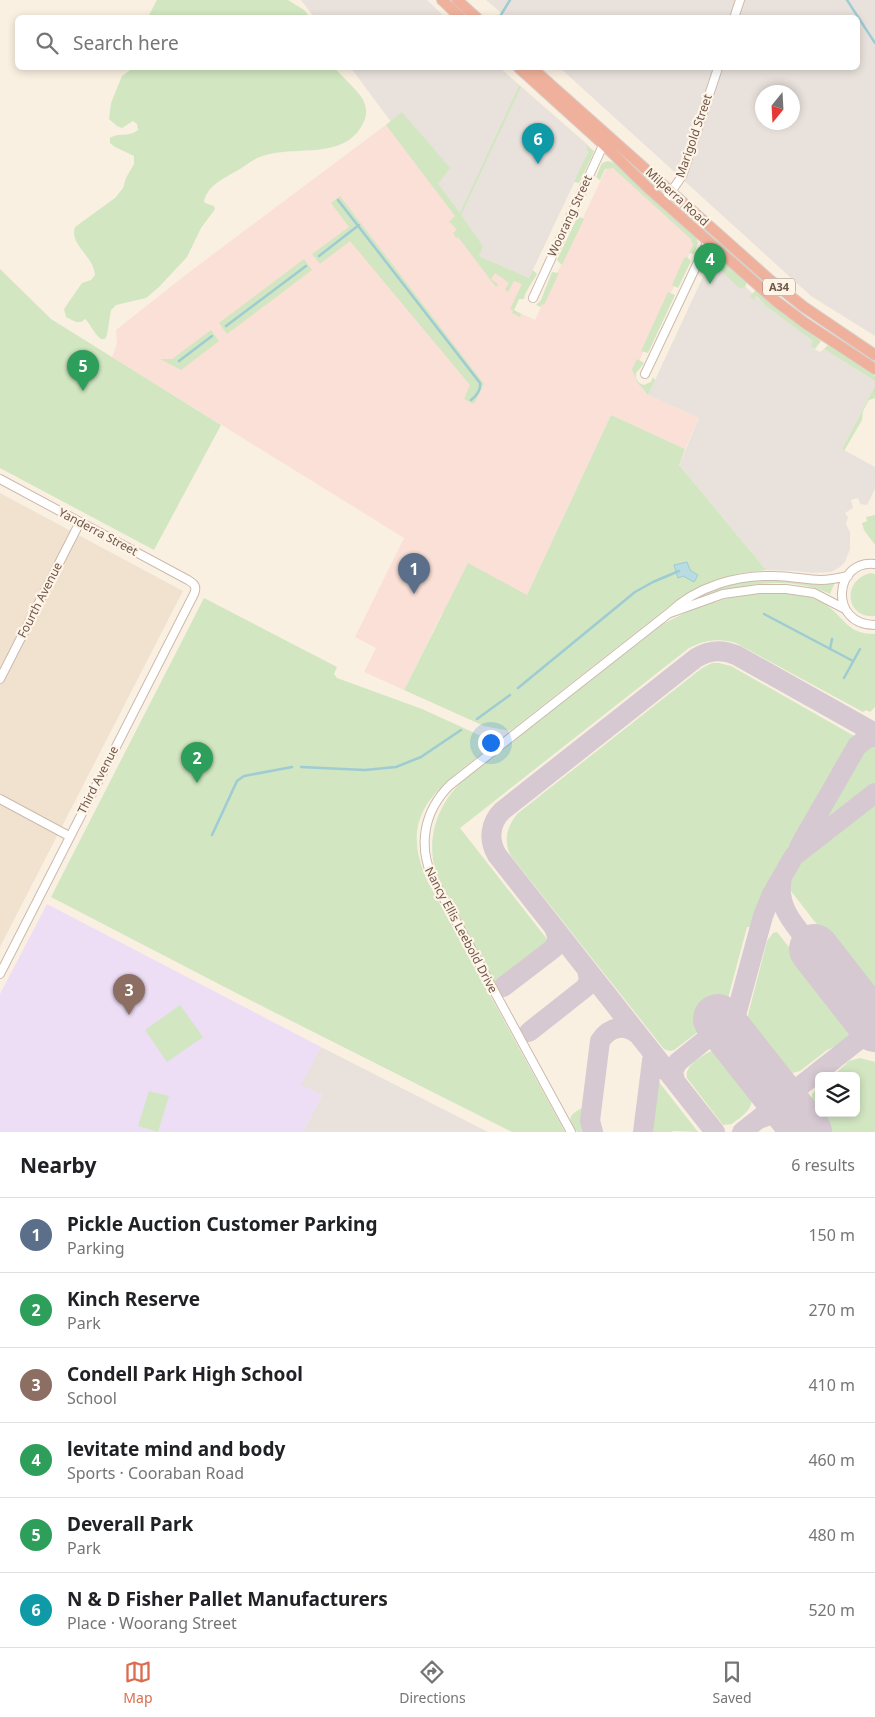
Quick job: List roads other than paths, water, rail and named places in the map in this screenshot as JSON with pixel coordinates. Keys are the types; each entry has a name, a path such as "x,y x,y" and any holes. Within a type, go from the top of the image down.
{"highway":[{"path":"442,0 458,15"},
{"path":"457,0 473,15"},
{"name":"Milperra Road","path":"520,70 672,191 770,280 826,323 875,354"},
{"name":"Milperra Road","path":"534,70 606,140 664,202 708,241 788,311 875,369"}],"street":[{"path":"735,15 740,0"},
{"name":"Marigold Street","path":"664,202 682,176 717,70"},
{"name":"Woorang Street","path":"533,298 606,140"},
{"path":"645,374 708,241"},
{"name":"Yanderra Street","path":"0,480 193,583 195,586"},
{"name":"Fourth Avenue","path":"0,679 80,522"},
{"name":"Nancy Ellis Leebold Drive","path":"571,1132 432,878 424,853 426,826 438,799 450,785 669,613 680,602 692,595 715,585 737,579 774,576 822,580 848,576 858,568 875,564"},
{"path":"845,609 842,601 842,592 848,576"},
{"name":"Third Avenue","path":"0,974 194,594 195,586"},
{"name":"Nancy Ellis Leebold Drive","path":"669,613 739,590 773,588 814,593 845,609 857,621 875,625"},
{"path":"0,799 69,836"}],"water":[{"path":"687,562 690,570 698,575 694,582 683,576 678,578 674,565"}],"waterway":[{"path":"501,15 510,0"},
{"path":"847,0 857,15"},
{"path":"860,20 875,43"},
{"path":"338,200 480,383 478,393 471,400"},
{"path":"319,256 359,225"},
{"path":"226,326 306,266"},
{"path":"179,361 212,336"},
{"path":"518,688 635,592 679,571"},
{"path":"764,614 853,661"},
{"path":"830,649 832,639"},
{"path":"844,678 860,649"},
{"path":"477,719 510,695"},
{"path":"301,767 365,770 396,767 421,757 461,730"},
{"path":"212,835 237,781 244,776 292,767"}],"place":[{"name":"N & D Fisher Pallet Manufacturers","path":"538,164"},
{"name":"levitate mind and body","path":"710,284"},
{"name":"Deverall Park","path":"83,391"},
{"name":"Pickle Auction Customer Parking","path":"414,594"},
{"name":"Kinch Reserve","path":"197,783"},
{"name":"Condell Park High School","path":"129,1015"}]}
